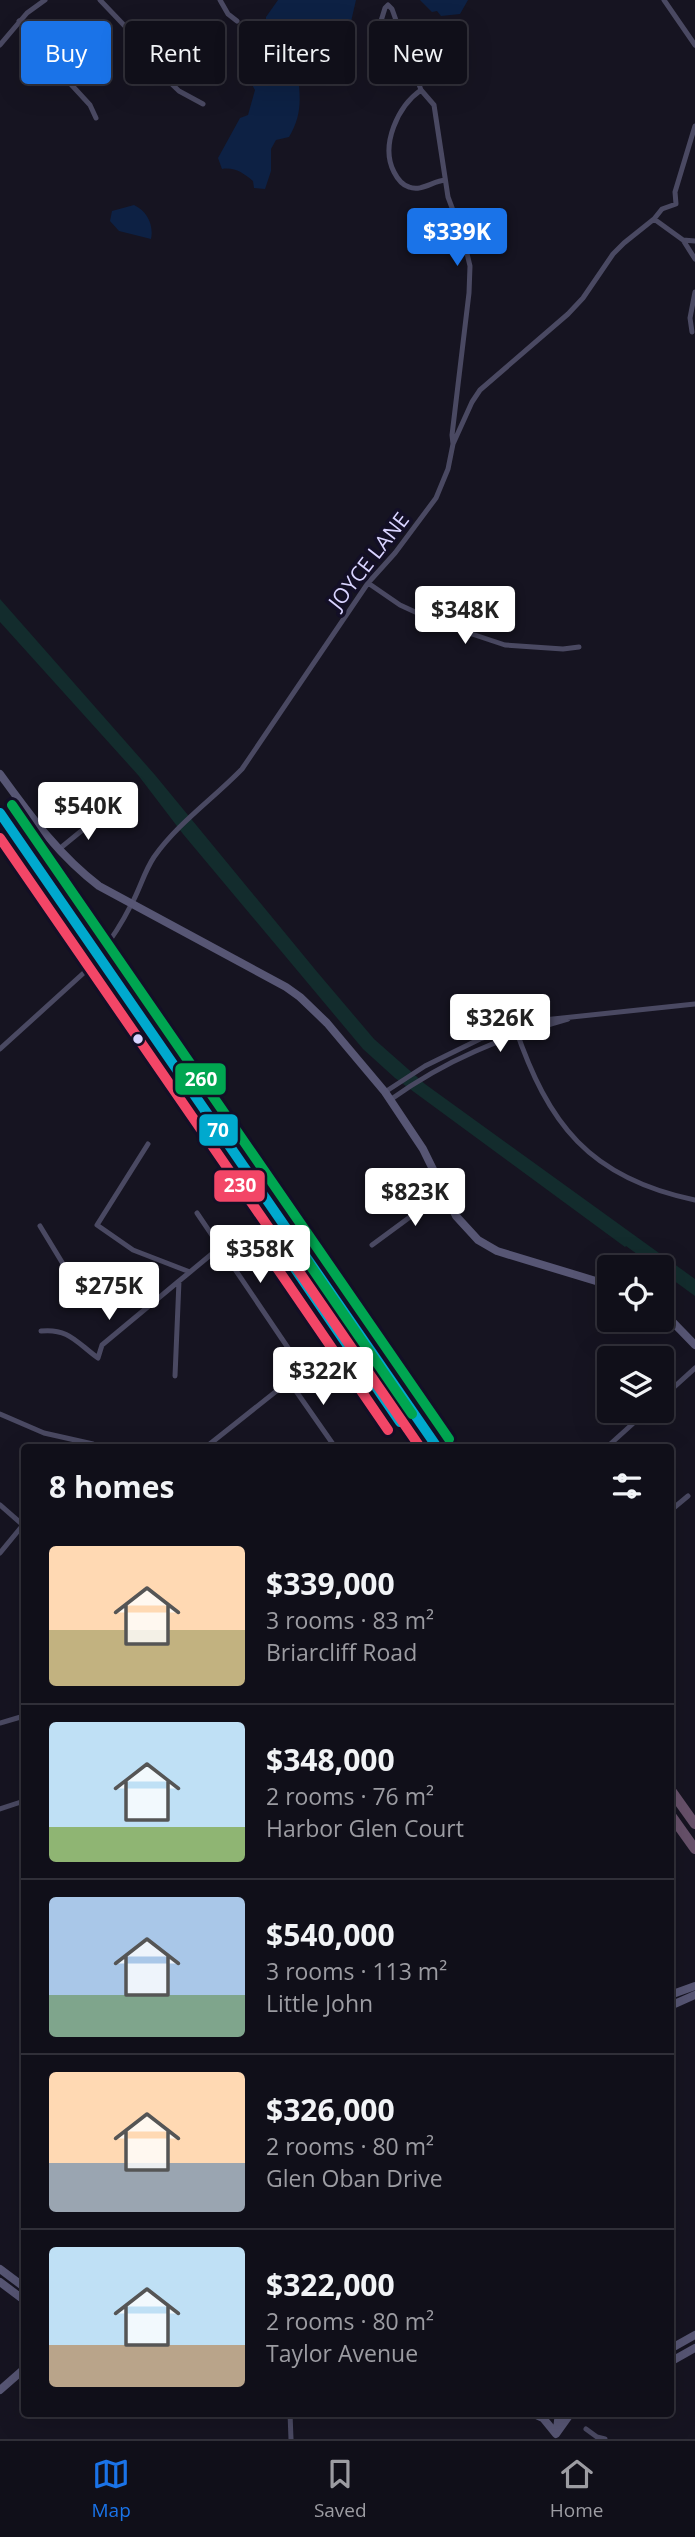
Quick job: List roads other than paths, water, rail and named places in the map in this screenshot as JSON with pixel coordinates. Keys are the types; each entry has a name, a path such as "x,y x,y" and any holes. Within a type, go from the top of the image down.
{"highway":[{"path":"0,813 435,1444"},
{"path":"0,840 416,1444"},
{"path":"70,942 88,958 98,956"},
{"path":"89,968 95,964 99,965 113,985 124,994"},
{"path":"279,1246 293,1239"},
{"path":"674,1794 695,1824"},
{"path":"674,1820 695,1849"}],"street":[{"path":"0,45 19,21 44,0"},
{"path":"100,0 141,43 155,68 179,91 203,104"},
{"path":"220,0 228,14 237,21"},
{"path":"664,0 695,45"},
{"path":"381,21 388,5 396,21"},
{"path":"19,21 36,40 44,55 90,105 96,118"},
{"path":"419,84 434,105 445,180 455,219 467,247 471,277 453,444"},
{"path":"421,90 411,98 389,136 389,162 398,179 408,187 421,188 437,180 445,180"},
{"name":"JOYCE LANE","path":"98,956 132,904 155,856 178,827 242,769 368,583 395,553 436,498 448,469 453,444 480,390 568,314 583,298 612,254 662,209 676,204 675,192 695,126"},
{"path":"654,219 683,240 695,259"},
{"path":"683,240 695,241"},
{"path":"692,332 690,318 695,292"},
{"path":"368,583 400,605 439,623 505,645 563,649 579,647"},
{"path":"0,774 58,850 76,869 99,886 298,995 327,1023 387,1096 423,1149 461,1223 478,1240 497,1251 597,1281"},
{"path":"58,850 102,814"},
{"path":"0,1049 89,968"},
{"path":"387,1096 425,1066 480,1039 581,1016 695,1004"},
{"path":"387,1096 516,1030"},
{"path":"516,1030 544,1099 586,1150 604,1165 640,1184 695,1200"},
{"path":"480,1039 483,1046"},
{"path":"451,1053 454,1060"},
{"path":"148,1144 97,1225 133,1250 190,1272"},
{"path":"372,1245 444,1192"},
{"path":"197,1213 303,1370"},
{"path":"40,1226 88,1306 132,1276 154,1302"},
{"path":"41,1331 57,1329 64,1332 98,1358 102,1345 219,1248"},
{"path":"175,1376 180,1281"},
{"path":"674,1323 695,1345"},
{"path":"210,1444 342,1339"},
{"path":"674,1387 695,1368"},
{"path":"289,1381 333,1444"},
{"path":"0,1414 44,1433 93,1444"},
{"path":"610,1444 634,1423"},
{"path":"674,1508 688,1496"},
{"path":"0,1505 21,1522"},
{"path":"0,1553 21,1528"},
{"path":"0,1723 21,1717"},
{"path":"0,1810 21,1802"},
{"path":"674,1994 695,1986"},
{"path":"674,2004 695,1995"},
{"path":"0,2269 21,2285"},
{"path":"0,2282 21,2298"},
{"path":"674,2347 695,2335"},
{"path":"674,2360 695,2348"},
{"path":"0,2390 21,2371"},
{"path":"290,2417 291,2439"},
{"path":"541,2417 556,2437"},
{"path":"556,2437 558,2417"},
{"path":"556,2437 568,2417"},
{"path":"586,2429 605,2439"}],"water":[{"path":"278,0 356,0 351,21 266,21"},
{"path":"420,0 468,0 460,14 441,16 437,11 432,12"},
{"path":"252,84 302,84 299,86 300,100 295,125 289,137 276,140 271,149 271,171 265,189 254,188 253,181 242,173 222,169 218,158 240,118 248,115 255,90"},
{"path":"134,205 143,211 148,219 151,239 119,231 110,221 112,211"}]}
